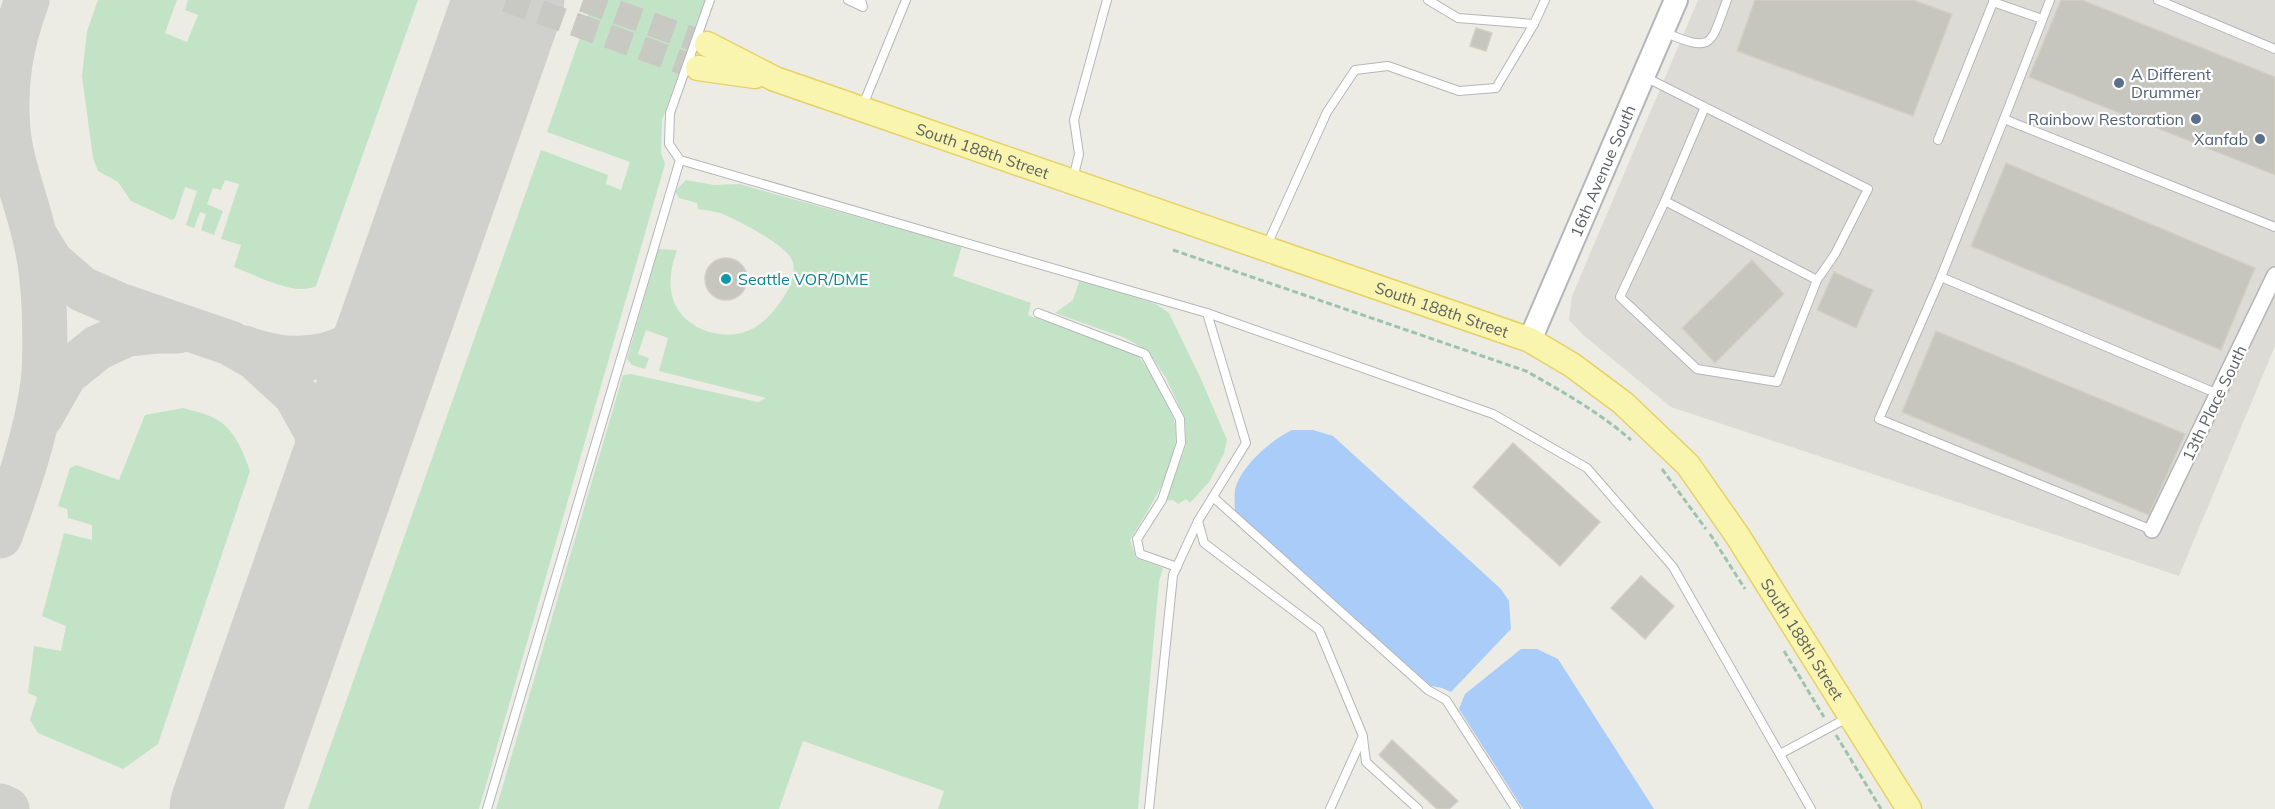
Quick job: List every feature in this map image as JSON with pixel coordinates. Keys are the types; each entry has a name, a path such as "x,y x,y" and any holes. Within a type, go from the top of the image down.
{"main road":[{"name":"South 188th Street","path":"707,44 775,79 1530,340 1572,365 1623,403 1688,465 1737,535 1909,809"},
{"name":"South 188th Street","path":"698,68 775,79"}],"street":[{"name":"16th Avenue South","path":"1530,340 1676,0"},
{"name":"13th Place South","path":"2152,530 2275,275"}],"lane":[{"path":"710,0 670,113 669,144 680,160 1207,313 1493,414 1587,468 1673,567 1811,809"},
{"path":"848,0 863,7 861,0"},
{"path":"861,109 906,0"},
{"path":"1072,182 1079,154 1074,120 1107,0"},
{"path":"1428,0 1458,18 1534,24"},
{"path":"1266,249 1328,112 1354,70 1388,66 1459,91 1496,88 1534,24 1545,0"},
{"path":"1663,32 1695,45 1705,44 1713,37 1727,0"},
{"path":"2050,0 1941,278 1879,419 2152,530"},
{"path":"2158,0 2275,49"},
{"path":"1938,140 1993,1 2042,19"},
{"path":"1644,76 1868,189 1835,254 1817,280 1777,382 1697,369 1620,297 1665,201 1705,107"},
{"path":"2004,118 2275,227"},
{"path":"488,809 680,160"},
{"path":"1665,201 1817,280"},
{"path":"1941,278 2218,394"},
{"path":"1038,313 1145,354 1180,419 1181,443 1162,500 1137,539 1140,554 1177,567"},
{"path":"1149,809 1173,576 1198,521 1246,444 1207,313"},
{"path":"1213,497 1428,690 1446,700 1516,809"},
{"path":"1198,521 1204,543 1319,630 1363,736 1366,762 1418,809"},
{"path":"1780,754 1851,717"},
{"path":"1330,809 1363,736"}],"shaded area":[{"path":"1698,0 2275,0 2275,346 2179,576 1671,407 1583,335 1569,320 1572,296"}],"green space":[{"path":"98,0 177,0 165,33 187,42 198,15 185,10 188,0 418,0 316,286 307,289 286,287 234,267 241,245 221,239 239,184 225,180 221,190 213,188 207,204 223,211 214,235 201,230 206,214 200,212 194,228 186,225 197,191 185,187 175,218 172,220 131,201 118,182 98,171 93,158 82,76 87,31"},
{"path":"593,0 705,0 662,120 661,153 665,164 479,809 308,809 541,150 608,175 606,184 621,190 630,162 547,132"},
{"path":"686,180 714,185 739,184 962,246 953,276 1031,303 1028,315 1135,353 1145,365 1170,407 1176,436 1174,451 1163,483 1130,540 1136,558 1163,568 1159,582 1138,809 938,809 944,791 803,741 779,809 496,809 623,375 631,374 758,402 766,398 659,371 668,338 646,330 638,354 649,358 645,369 632,365 627,359 658,249 677,250 670,284 677,308 689,322 716,334 735,334 754,328 777,307 792,280 794,270 792,260 771,240 727,216 698,209 697,203 679,198 675,191"},
{"path":"1080,279 1156,304 1169,313 1227,440 1224,454 1209,482 1190,503 1186,499 1178,504 1173,500 1166,501 1186,445 1185,419 1166,378 1148,351 1125,338 1055,313 1073,300"},
{"path":"183,408 208,415 223,424 238,442 250,471 158,744 123,769 38,733 30,720 37,697 28,693 34,646 61,651 66,626 42,616 64,533 92,540 92,525 68,518 67,509 58,506 70,468 76,465 119,480 145,415"}],"water":[{"path":"1292,430 1313,430 1333,436 1501,589 1509,601 1511,629 1451,692 1431,686 1235,514 1235,490 1243,472 1266,447"},
{"path":"1521,649 1537,649 1558,659 1654,809 1523,809 1459,709 1465,694"}],"building":[{"path":"1755,0 1913,0 1952,14 1913,116 1737,51"},
{"path":"2061,0 2082,0 2275,77 2275,175 2029,77"},
{"path":"1476,28 1492,33 1486,51 1470,46"},
{"path":"2006,163 2255,268 2221,350 1971,246"},
{"name":"Seattle VOR/DME","path":"726,258 741,264 747,279 741,294 726,300 711,294 705,279 711,264"},
{"path":"1752,260 1784,294 1715,363 1682,328"},
{"path":"1834,272 1873,290 1856,328 1817,310"},
{"path":"1936,331 2185,434 2149,515 1902,412"},
{"path":"1513,443 1600,522 1560,566 1473,487"},
{"path":"1641,576 1674,606 1645,639 1611,608"},
{"path":"1392,740 1458,801 1449,809 1437,809 1379,755"}],"taxiway":[{"path":"0,536 31,442 40,403 45,364 44,306 40,261 12,156 7,112 10,63 27,0"},
{"path":"35,236 51,262 82,289 119,305 230,343 256,358 296,395 316,431 322,469 325,525"},
{"path":"244,348 263,354 301,358 336,352 369,334 387,317 407,291"},
{"path":"41,416 65,374 97,348 127,334 178,331"},
{"path":"223,809 227,804"},
{"path":"0,806 7,809"}],"runway":[{"path":"225,809 509,0"}],"tunnel":[{"path":"506,0 698,68"},
{"path":"583,0 707,44"}],"place":[{"name":"A Different Drummer","path":"2119,83"},
{"name":"Rainbow Restoration","path":"2196,119"},
{"name":"Xanfab","path":"2260,139"},
{"name":"Seattle VOR/DME","path":"726,279"}]}
